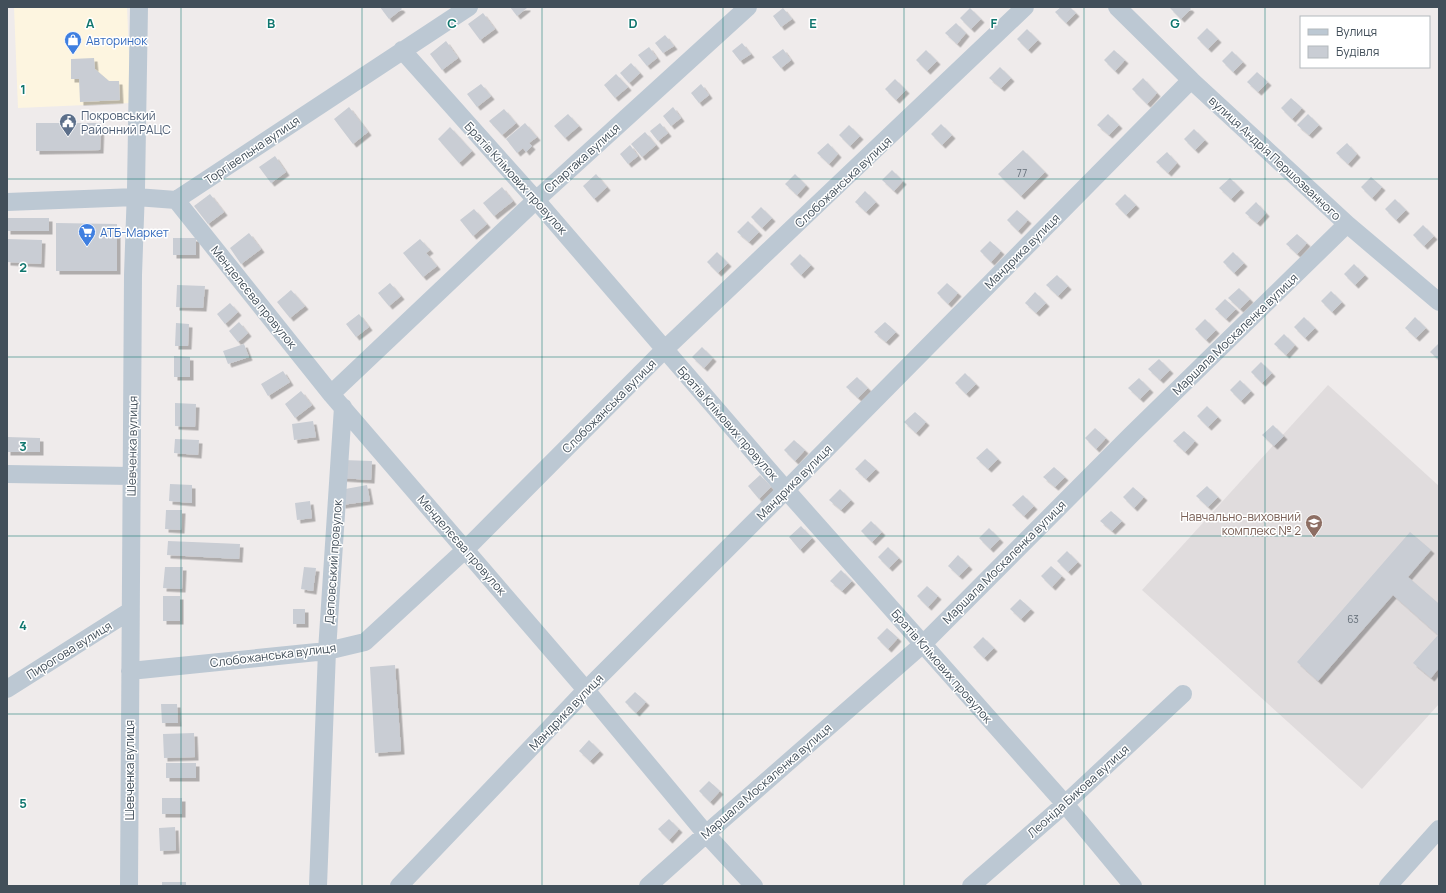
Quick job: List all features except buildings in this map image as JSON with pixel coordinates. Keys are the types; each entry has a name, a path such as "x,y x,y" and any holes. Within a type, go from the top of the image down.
{"street":[{"name":"Шевченка вулиця","path":"129,886 133,275 140,7"},
{"name":"Торгівельна вулиця","path":"176,200 468,7"},
{"name":"Спартака вулиця","path":"331,394 536,200 748,7"},
{"name":"Слобожанська вулиця","path":"130,671 327,651 365,642 466,549 664,350 1025,7"},
{"name":"вулиця Андрія Першозванного","path":"1117,7 1191,80 1347,224 1439,302"},
{"name":"Братів Клімових провулок","path":"402,50 536,200 786,490 1065,804 1133,886"},
{"name":"Мандрика вулиця","path":"399,886 586,690 1191,80"},
{"path":"7,202 136,197 176,200"},
{"name":"Менделєєва провулок","path":"176,200 331,394 466,549 706,834 754,886"},
{"name":"Маршала Москаленка вулиця","path":"648,886 923,644 1132,434 1347,224"},
{"name":"Деповський провулок","path":"318,886 327,651 343,407"},
{"path":"7,474 131,476"},
{"name":"Пирогова вулиця","path":"7,689 130,611"},
{"name":"Леоніда Бикова вулиця","path":"971,886 1065,804 1183,694"},
{"path":"1388,886 1439,829"}],"shaded area":[{"name":"Авторинок","path":"14,7 127,7 131,103 18,108"},
{"name":"Навчально-виховний комплекс № 2","path":"1328,385 1439,486 1439,704 1362,789 1142,590"}],"place":[{"name":"Авторинок","path":"73,55"},
{"name":"Покровський Районний РАЦС","path":"68,137"},
{"name":"АТБ-Маркет","path":"87,247"},
{"name":"Навчально-виховний комплекс № 2","path":"1314,538"}]}
